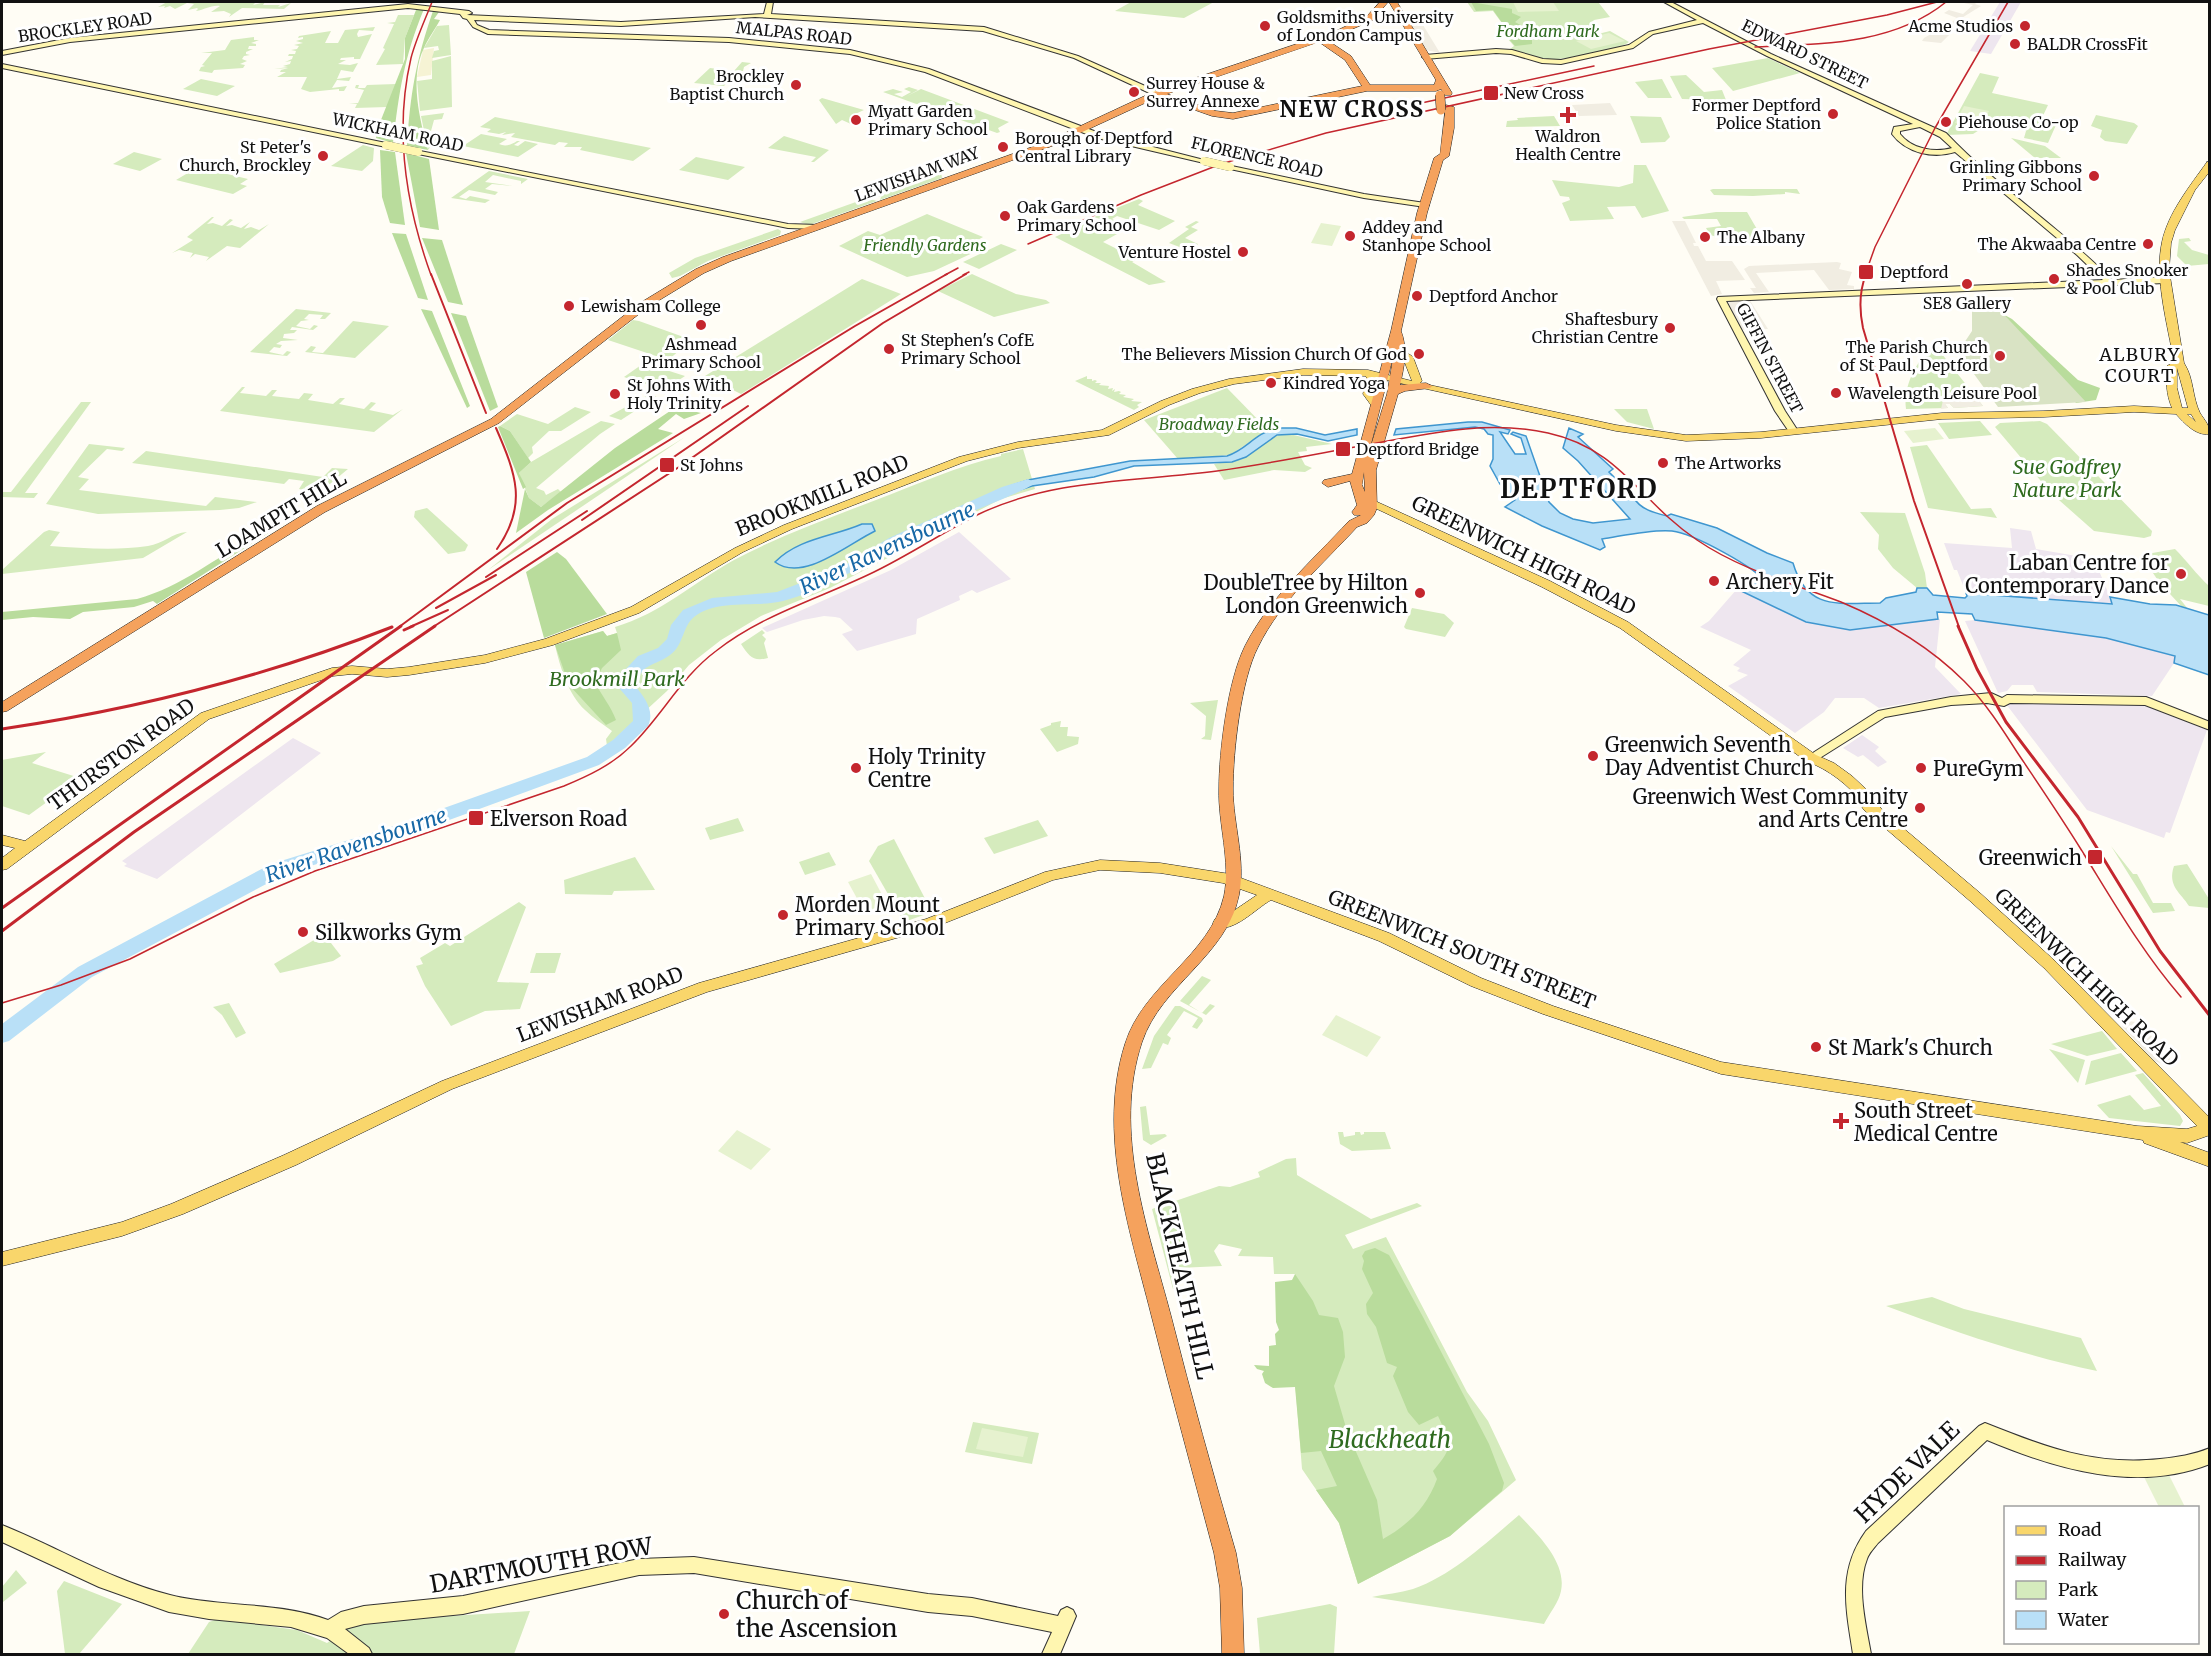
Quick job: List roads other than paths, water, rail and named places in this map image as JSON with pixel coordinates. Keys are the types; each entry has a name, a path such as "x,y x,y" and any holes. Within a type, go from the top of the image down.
{"highway":[{"name":"LEWISHAM WAY","path":"495,421 529,397 617,324 675,285 720,261 788,232 802,232 818,227 1015,156 1084,129 1172,89 1356,26 1378,11 1384,2"},
{"path":"1367,501 1369,470 1379,444 1396,379 1405,288 1425,205 1439,158 1444,156 1447,143 1443,82 1440,81 1393,2"},
{"path":"1378,11 1388,9 1398,12"},
{"path":"1320,39 1348,58 1368,88"},
{"path":"1425,89 1438,87 1440,81"},
{"path":"1141,86 1156,90 1172,89"},
{"path":"1154,96 1221,115 1233,116 1368,88 1425,89 1444,94"},
{"path":"1367,501 1356,485 1357,476 1381,375 1393,336 1400,342"},
{"path":"1392,393 1422,384"},
{"name":"LOAMPIT HILL","path":"2,708 321,509 495,421"},
{"path":"1328,483 1357,476"},
{"name":"BLACKHEATH HILL","path":"1233,1654 1231,1588 1225,1553 1168,1345 1134,1204 1124,1143 1123,1082 1135,1038 1146,1016 1195,960 1220,923 1230,900 1233,880 1226,813 1226,770 1244,663 1285,599 1353,524 1359,523 1367,501"}],"main road":[{"path":"2181,406 2187,387 2184,369 2179,363 2165,280 2165,254 2170,230 2191,190 2210,164"},
{"path":"1400,342 1422,384"},
{"path":"2179,363 2172,366 2181,406 2204,426 2207,433"},
{"name":"BROOKMILL ROAD","path":"273,692 342,670 409,671 485,659 595,626 644,606 759,540 979,453 1052,439 1105,433 1166,403 1224,383 1296,372 1381,375 1406,383 1422,384 1616,428 1686,438 1761,435 1905,419 2137,407 2142,411 2181,406"},
{"path":"1368,373 1372,377 1368,394 1374,408 1380,409 1387,381 1396,379"},
{"name":"GREENWICH HIGH ROAD","path":"1367,501 1546,584 1624,625 1811,758 1822,761 1868,798 1876,811 2057,972 2209,1129"},
{"name":"THURSTON ROAD","path":"7,851 26,846 205,716 273,692"},
{"name":"LEWISHAM ROAD","path":"2,1259 122,1229 177,1209 447,1085 639,1011 727,980 930,923 1056,874 1085,867 1112,865 1210,874 1233,880"},
{"name":"GREENWICH SOUTH STREET","path":"1233,880 1384,937 1500,991 1582,1022 1721,1068 2137,1133 2187,1136 2209,1129"},
{"path":"1220,923 1233,921 1253,903 1270,895"},
{"name":"GREENWICH SOUTH STREET","path":"2137,1133 2206,1156"}],"street":[{"path":"465,13 468,10 466,2"},
{"path":"767,16 770,2"},
{"name":"EDWARD STREET","path":"1667,2 1946,137 1965,157 2109,281"},
{"name":"BROCKLEY ROAD","path":"2,53 70,40 418,6 465,13 463,15 465,17 473,17"},
{"path":"473,17 621,24 728,16 767,16 993,30 1076,57 1141,86 1154,96"},
{"name":"MALPAS ROAD","path":"473,17 470,20 475,26 488,32 729,40 850,52 936,73 1084,129"},
{"path":"1424,54 1507,51 1542,61 1561,62 1631,48 1651,33 1703,21"},
{"name":"WICKHAM ROAD","path":"2,66 418,152 788,232 818,227"},
{"path":"1895,114 1897,129 1920,125"},
{"name":"FLORENCE ROAD","path":"1084,129 1108,138 1230,167 1364,196 1425,205"},
{"name":"EDWARD STREET","path":"1897,129 1897,137 1911,146 1965,157"},
{"name":"EDWARD STREET","path":"1947,153 1957,149"},
{"path":"2109,281 2165,280"},
{"name":"GIFFIN STREET","path":"1794,431 1778,408 1721,298 2109,281"},
{"path":"1811,758 1882,714 1951,701 1987,699 2004,702 2007,699 2146,701 2210,726"},
{"name":"HYDE VALE","path":"1862,1654 1855,1592 1856,1570 1860,1554 1872,1537 1985,1431 2077,1465 2110,1469 2153,1468 2198,1461 2210,1456"},
{"path":"2,1533 63,1563 169,1603 190,1608 285,1617 326,1629 363,1654"},
{"name":"DARTMOUTH ROW","path":"326,1629 350,1618 463,1605 639,1567 694,1565 928,1603 1064,1620 1051,1654"}],"water":[{"path":"1482,422 1510,430 1508,434 1500,432 1515,454 1526,454 1521,438 1511,434 1513,432 1526,436 1549,502 1560,513 1573,519 1593,523 1630,519 1578,461 1563,448 1569,428 1583,434 1578,437 1613,469 1609,472 1620,483 1629,484 1633,497 1644,508 1658,514 1667,516 1671,514 1717,528 1793,563 1807,590 1826,601 1851,604 1880,603 1886,598 1916,592 1917,588 1927,588 1933,595 1965,598 1966,593 2112,604 2110,597 2150,604 2176,605 2209,615 2209,675 2174,663 2175,656 2106,638 1975,620 1972,614 1937,612 1938,619 1850,630 1806,622 1737,589 1746,579 1764,587 1768,585 1752,570 1724,552 1681,533 1646,532 1602,539 1605,547 1600,550 1542,526 1505,507 1515,500 1500,484 1490,466 1493,459 1493,435 1488,434 1484,429 1475,427 1394,435 1396,429"},
{"path":"1296,428 1325,435 1357,429 1357,435 1328,441 1297,434 1277,435 1246,457 1232,462 1134,466 1094,477 1032,486 1010,493 1004,488 1028,480 1130,461 1227,456 1270,430"},
{"path":"862,524 872,524 875,531 812,565 799,568 786,567 775,562 784,554 805,543"}],"waterway":[{"name":"River Ravensbourne","path":"2,1035 85,972 278,869 394,833 600,757 626,739 642,722 640,702 627,688 630,675 644,660 664,652 675,640 679,625 689,613 712,603 780,597 847,570 894,541 1007,490 1028,483"}],"tram line":[{"path":"2,1003 61,985 130,959 253,897 315,871 564,786 591,774 616,759 631,746 692,673 734,638 793,607 874,572 977,515 1006,503 1035,494 1095,483 1236,468 1438,432 1482,428 1526,429 1548,433 1594,451 1612,464 1677,525 1697,540 1749,568 1841,602 1874,617 1922,646 1951,668 1972,689 1992,715 2141,944 2181,997"}],"railway":[{"path":"431,275 409,195 403,141 403,113 411,58 432,2"},
{"path":"1028,244 1141,195 1221,164 1326,133 1709,49 1887,15 1937,2"},
{"path":"1755,47 1855,40 1903,27 1946,2"},
{"path":"1865,275 1875,247 1935,128 2008,2"},
{"path":"1412,105 1594,66"},
{"path":"945,275 958,268"},
{"path":"963,275 969,272"},
{"path":"431,274 486,413"},
{"path":"399,627 567,503 855,326 947,274"},
{"path":"433,627 679,467 883,323 966,274"},
{"path":"1866,274 1860,301 1863,328 1914,501 1959,627"},
{"path":"582,520 748,406"},
{"path":"496,428 509,460 516,489 513,518 497,549"},
{"path":"486,577 587,511"},
{"path":"436,608 496,575"},
{"path":"410,627 448,610"},
{"path":"2,908 401,626"},
{"path":"404,630 413,626"},
{"path":"2,931 134,832 435,626"},
{"path":"1958,626 1977,669 2006,722 2078,817 2160,951 2210,1016"},
{"path":"2,729 102,712 200,689 296,661 392,627"}],"place":[{"name":"Goldsmiths, University of London Campus","path":"1265,26"},
{"name":"Acme Studios","path":"2025,26"},
{"name":"BALDR CrossFit","path":"2015,44"},
{"name":"Brockley Baptist Church","path":"796,85"},
{"name":"Surrey House & Surrey Annexe","path":"1134,92"},
{"name":"New Cross","path":"1491,93"},
{"name":"Former Deptford Police Station","path":"1833,114"},
{"name":"Waldron Health Centre","path":"1568,115"},
{"name":"Myatt Garden Primary School","path":"856,120"},
{"name":"Piehouse Co-op","path":"1946,122"},
{"name":"Borough of Deptford Central Library","path":"1003,147"},
{"name":"St Peter's Church, Brockley","path":"323,156"},
{"name":"Grinling Gibbons Primary School","path":"2094,176"},
{"name":"Oak Gardens Primary School","path":"1005,216"},
{"name":"Addey and Stanhope School","path":"1350,236"},
{"name":"The Albany","path":"1705,237"},
{"name":"The Akwaaba Centre","path":"2148,244"},
{"name":"Venture Hostel","path":"1243,252"},
{"name":"Deptford","path":"1866,272"},
{"name":"Shades Snooker & Pool Club","path":"2054,279"},
{"name":"SE8 Gallery","path":"1967,284"},
{"name":"Deptford Anchor","path":"1417,296"},
{"name":"Lewisham College","path":"569,306"},
{"name":"Ashmead Primary School","path":"701,325"},
{"name":"Shaftesbury Christian Centre","path":"1670,328"},
{"name":"St Stephen's CofE Primary School","path":"889,349"},
{"name":"The Believers Mission Church Of God","path":"1419,354"},
{"name":"The Parish Church of St Paul, Deptford","path":"2000,356"},
{"name":"Kindred Yoga","path":"1271,383"},
{"name":"Wavelength Leisure Pool","path":"1836,393"},
{"name":"St Johns With Holy Trinity","path":"615,394"},
{"name":"Deptford Bridge","path":"1343,449"},
{"name":"The Artworks","path":"1663,463"},
{"name":"St Johns","path":"667,465"},
{"name":"Laban Centre for Contemporary Dance","path":"2181,574"},
{"name":"Archery Fit","path":"1714,581"},
{"name":"DoubleTree by Hilton London Greenwich","path":"1420,593"},
{"name":"Greenwich Seventh Day Adventist Church","path":"1593,756"},
{"name":"Holy Trinity Centre","path":"856,768"},
{"name":"PureGym","path":"1921,768"},
{"name":"Greenwich West Community and Arts Centre","path":"1920,808"},
{"name":"Elverson Road","path":"476,818"},
{"name":"Greenwich","path":"2095,857"},
{"name":"Morden Mount Primary School","path":"783,915"},
{"name":"Silkworks Gym","path":"303,932"},
{"name":"St Mark's Church","path":"1816,1047"},
{"name":"South Street Medical Centre","path":"1841,1121"},
{"name":"Church of the Ascension","path":"724,1614"}],"district":[{"name":"NEW CROSS","path":"1352,109"},
{"name":"ALBURY COURT","path":"2140,364"},
{"name":"DEPTFORD","path":"1579,488"}],"park label":[{"name":"Fordham Park","path":"1548,31"},
{"name":"Friendly Gardens","path":"925,245"},
{"name":"Broadway Fields","path":"1219,424"},
{"name":"Sue Godfrey Nature Park","path":"2067,478"},
{"name":"Brookmill Park","path":"617,678"},
{"name":"Blackheath","path":"1390,1439"}]}
